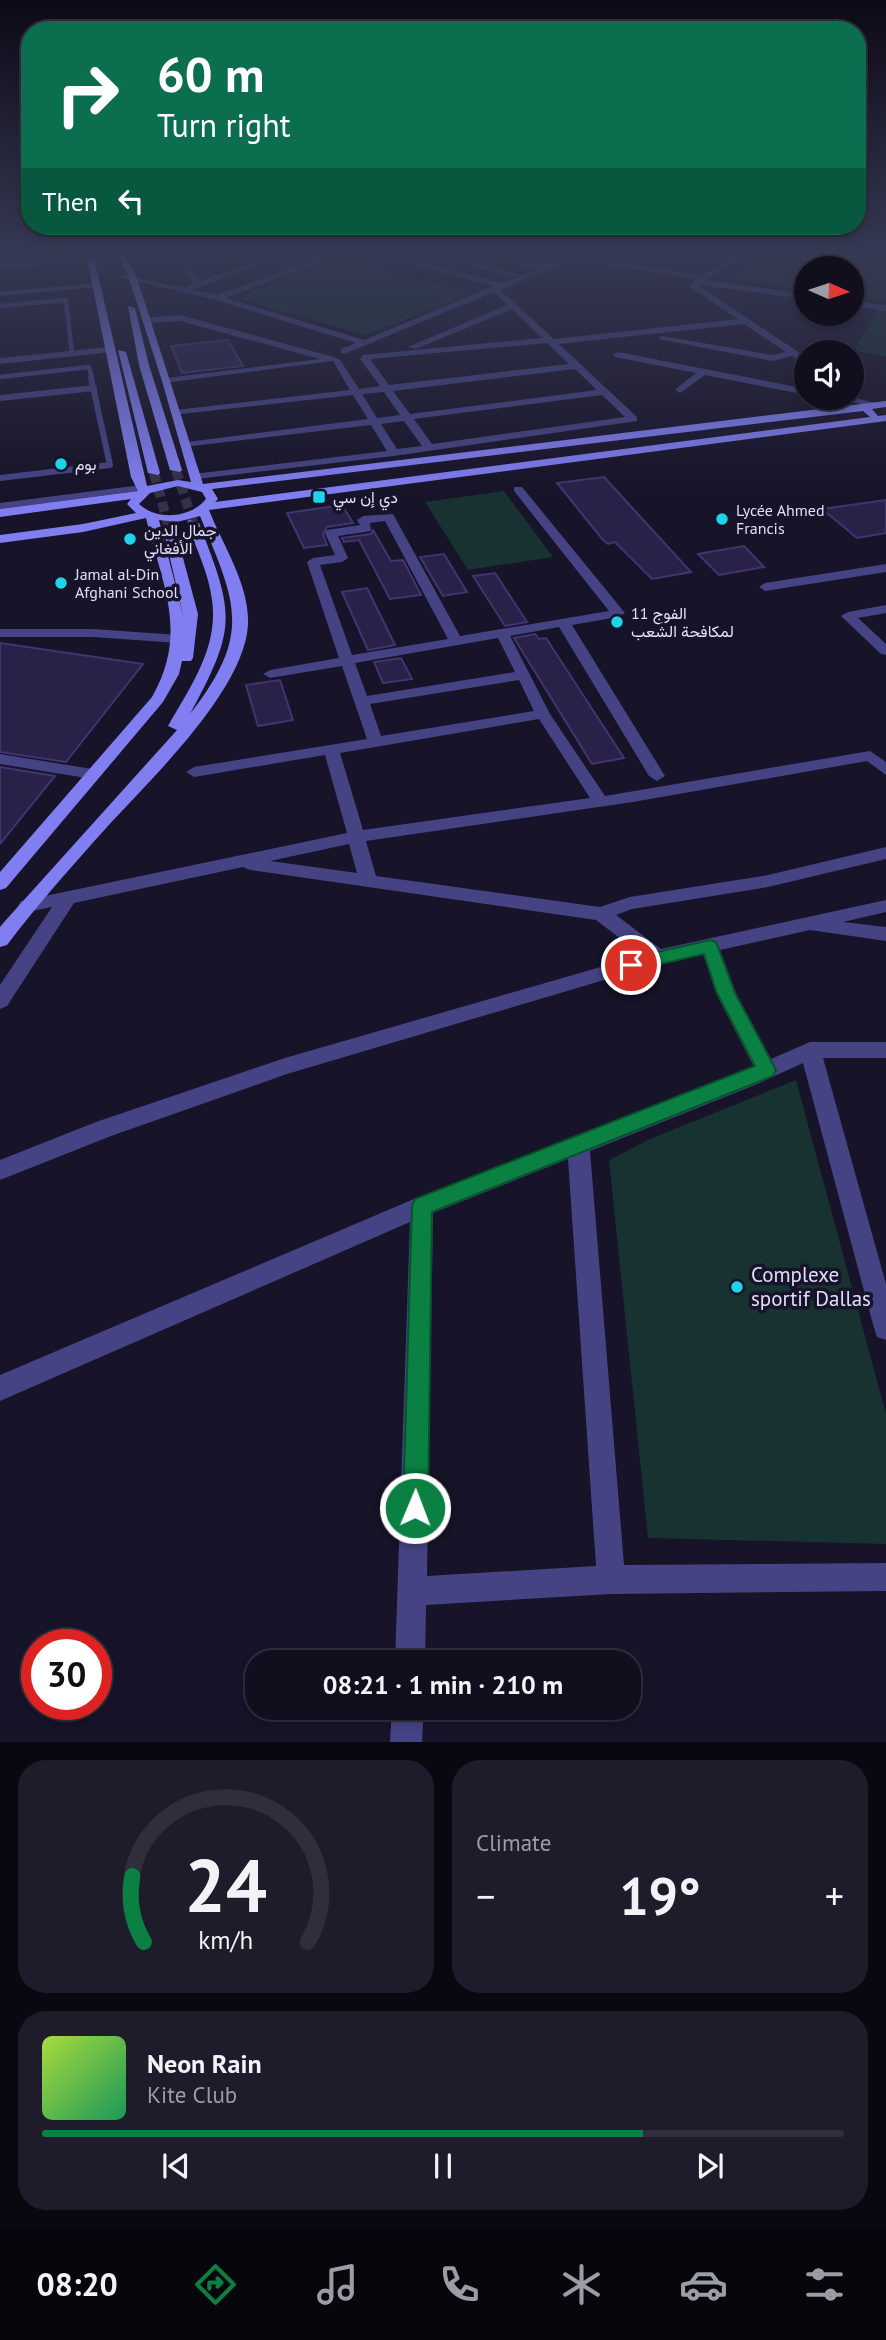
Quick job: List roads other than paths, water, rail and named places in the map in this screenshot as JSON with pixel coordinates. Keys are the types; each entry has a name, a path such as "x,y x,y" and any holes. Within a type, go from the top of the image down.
{"main road":[{"path":"107,334 136,477 143,491"},
{"path":"116,334 154,473"},
{"path":"139,334 144,365 176,470"},
{"path":"151,334 199,483 211,494 212,499 201,513"},
{"path":"0,513 143,491 167,484 199,483 876,405 872,415 886,418"},
{"path":"0,540 149,517 173,519 886,418"},
{"path":"143,491 134,504 135,509 149,517 177,611 178,639 172,672 158,699"},
{"path":"0,940 27,906 158,760 221,681 237,646 241,625 238,600 201,513"},
{"path":"0,884 92,774 176,682 184,666 191,628 187,593 169,528"}],"street":[{"path":"238,334 353,363 366,358 397,354 616,334"},
{"path":"248,337 255,334"},
{"path":"336,334 363,342"},
{"path":"344,351 382,334"},
{"path":"397,354 445,334"},
{"path":"199,483 633,419 544,334"},
{"path":"765,334 794,354"},
{"path":"662,339 772,358 794,354"},
{"path":"0,362 110,350"},
{"path":"394,453 334,360 335,353 360,351 429,448"},
{"path":"618,355 794,390"},
{"path":"167,381 334,360"},
{"path":"176,413 578,366"},
{"path":"680,390 703,372"},
{"path":"187,445 605,392"},
{"path":"270,674 618,613 518,489"},
{"path":"0,506 143,491"},
{"path":"376,743 313,562 342,558 331,533 367,528 363,520 389,517 456,641"},
{"path":"765,587 886,568"},
{"path":"886,609 848,616 886,651"},
{"path":"563,622 657,776"},
{"path":"0,633 93,633 178,639"},
{"path":"502,633 542,714 600,802"},
{"path":"361,701 523,675"},
{"path":"194,772 542,714"},
{"path":"332,751 368,880"},
{"path":"27,906 356,837 600,802 870,756 886,771"},
{"path":"0,759 92,774"},
{"path":"236,862 601,914 630,903 768,881 886,853"},
{"path":"0,1001 68,897"},
{"path":"0,1170 104,1129 285,1066 658,957 886,906"},
{"path":"601,914 658,957"},
{"path":"804,924 886,934"},
{"path":"710,947 726,993 766,1070"},
{"path":"810,1050 886,1328"},
{"path":"0,1388 422,1206 766,1070 810,1050 886,1050"},
{"path":"578,1144 611,1580"},
{"path":"411,1650 422,1206"},
{"path":"414,1591 611,1580 886,1577"},
{"path":"406,1741 407,1720"}],"lane":[{"path":"70,334 72,354"},
{"path":"0,377 89,367 110,464 0,478"},
{"path":"0,398 94,388"}],"tunnel":[{"path":"176,470 193,523"},
{"path":"154,473 169,528"}],"place":[{"name":"بوم","path":"61,464"},
{"name":"دي إن سي","path":"319,497"},
{"name":"Lycée Ahmed Francis","path":"722,519"},
{"name":"جمال الدين الأفغاني","path":"130,539"},
{"name":"Jamal al-Din Afghani School","path":"61,583"},
{"name":"الفوج 11 لمكافحة الشعب","path":"617,622"},
{"name":"Complexe sportif Dallas","path":"737,1287"}]}
